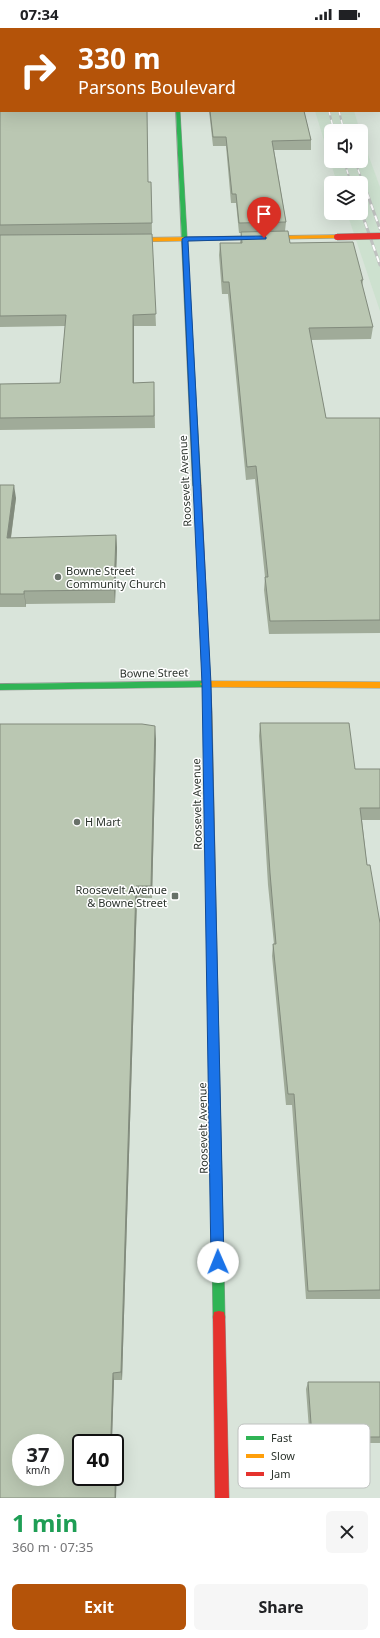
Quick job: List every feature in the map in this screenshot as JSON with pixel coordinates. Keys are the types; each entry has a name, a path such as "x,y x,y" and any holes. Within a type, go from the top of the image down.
{"street":[{"name":"Roosevelt Avenue","path":"178,112 207,684 222,1498"},
{"path":"113,240 380,236"},
{"name":"Bowne Street","path":"0,687 207,684 380,685"}],"shaded area":[{"path":"315,112 354,112 358,124 324,124 324,140"},
{"path":"368,154 380,187 380,311 349,220 368,220 368,176 335,176 332,168 368,168"}],"building":[{"path":"0,112 147,112 148,182 151,182 152,223 0,225"},
{"path":"210,112 304,112 311,140 272,141 286,222 239,223 236,194 232,194 226,137 213,137"},
{"path":"288,231 290,243 353,242 363,280 361,280 373,327 309,328 326,418 380,418 380,620 270,621 265,577 268,577 256,466 247,467 229,282 223,282 220,243 242,243 241,232"},
{"path":"152,234 156,314 133,315 133,383 154,382 154,416 0,418 0,384 60,383 66,315 0,316 0,235"},
{"name":"Bowne Street Community Church","path":"0,485 14,485 7,538 116,535 114,590 24,591 24,594 0,594"},
{"path":"260,723 349,723 355,769 380,769 380,808 360,808 367,865 370,865 380,923 380,1290 308,1291 294,1094 288,1094 273,944 276,944"},
{"path":"0,724 142,724 155,726 151,886 136,886 121,1372 113,1373 111,1434 72,1434 72,1486 115,1486 115,1498 0,1498"},
{"path":"308,1382 380,1382 380,1437 370,1437 370,1424 311,1424"}],"railway":[{"path":"329,112 332,124"},
{"path":"339,112 342,124"},
{"path":"346,168 349,176"},
{"path":"358,168 360,176"},
{"path":"368,196 380,229"},
{"path":"364,220 380,265"}],"traffic: fast":[{"path":"178,112 197,486"},
{"path":"0,687 204,684"},
{"path":"213,1002 219,1317"}],"traffic: slow":[{"path":"123,240 337,237"},
{"path":"204,684 380,685"},
{"path":"208,713 213,1002"}],"traffic: jam":[{"path":"337,237 380,236"},
{"path":"197,486 208,713"},
{"path":"219,1317 222,1498"}],"place":[{"name":"Bowne Street Community Church","path":"58,577"},
{"name":"H Mart","path":"77,822"},
{"name":"Roosevelt Avenue & Bowne Street","path":"175,896"}],"route":[{"path":"218,1262 207,684 185,239 264,238"}]}
